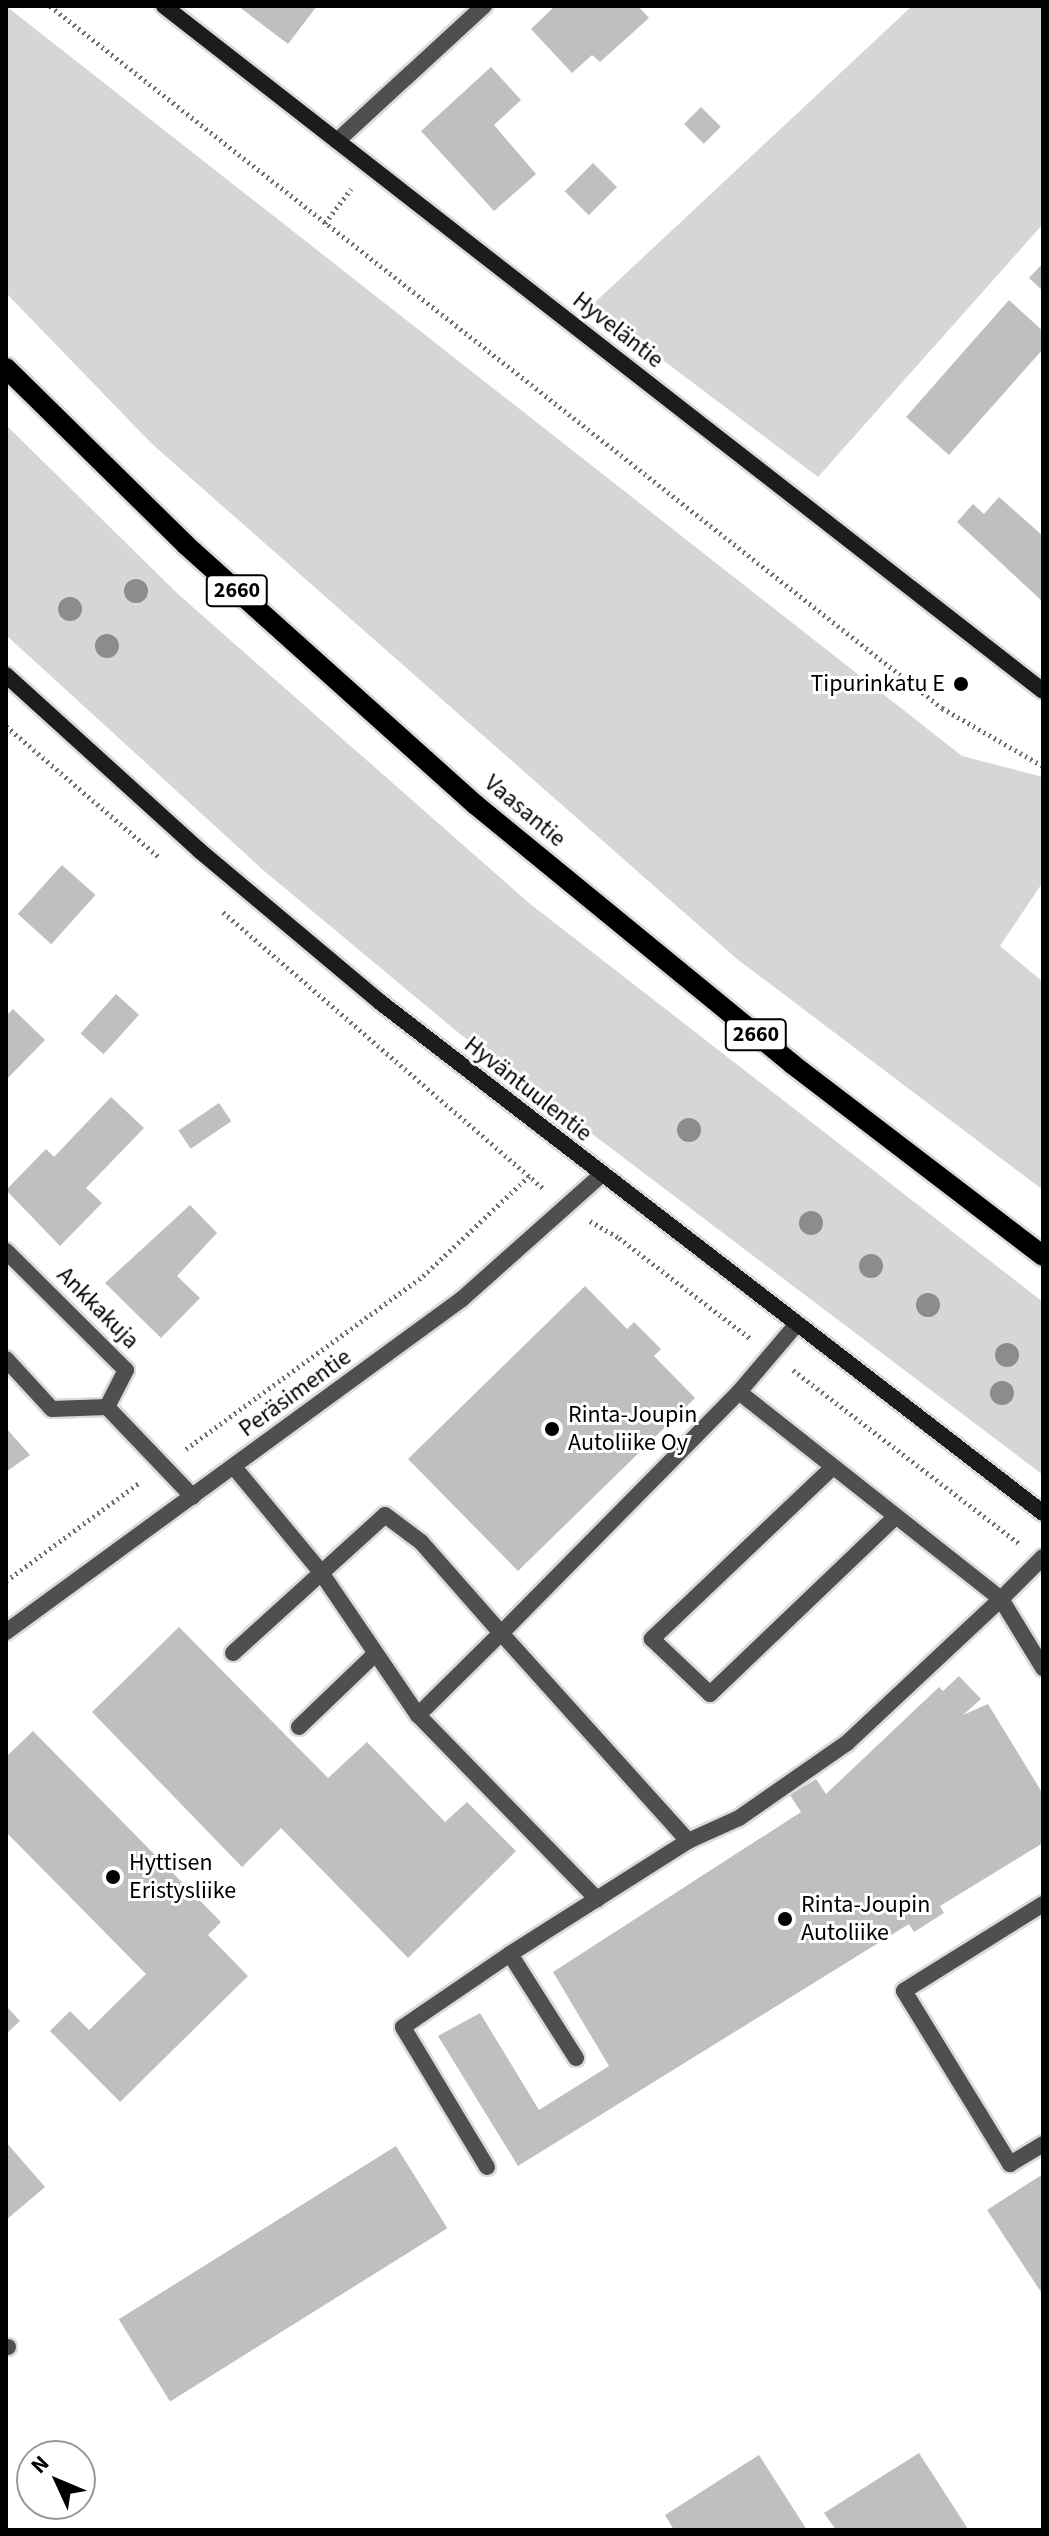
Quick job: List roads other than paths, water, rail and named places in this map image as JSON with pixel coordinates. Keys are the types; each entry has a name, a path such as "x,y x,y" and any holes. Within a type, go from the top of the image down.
{"main road":[{"name":"Vaasantie","path":"6,368 186,545 476,805 792,1064 1043,1256"}],"street":[{"name":"Hyveläntie","path":"164,6 1043,691"},
{"path":"337,141 484,6"},
{"name":"Hyväntuulentie","path":"6,675 200,851 600,1176 1043,1513"},
{"name":"Peräsimentie","path":"6,1632 462,1299 600,1176"},
{"name":"Ankkakuja","path":"6,1251 126,1370 107,1407"},
{"path":"418,1715 739,1392 796,1325"},
{"path":"6,1359 52,1409 107,1407 193,1497"},
{"path":"739,1392 1001,1599 1043,1668"},
{"path":"234,1467 320,1571 374,1655 418,1715 597,1899"},
{"path":"833,1467 652,1639 710,1694 896,1516"},
{"path":"233,1653 385,1515 421,1542 688,1841"},
{"path":"487,2167 403,2027 510,1954 688,1841 739,1818 847,1743 1042,1558"},
{"path":"299,1727 374,1655"},
{"path":"1043,1904 904,1991 1010,2164 1043,2144"},
{"path":"510,1954 576,2058"}],"place":[{"name":"Tipurinkatu E","path":"961,684"},
{"name":"Rinta-Joupin Autoliike Oy","path":"552,1429"},
{"name":"Hyttisen Eristysliike","path":"113,1877"},
{"name":"Rinta-Joupin Autoliike","path":"785,1919"}]}
